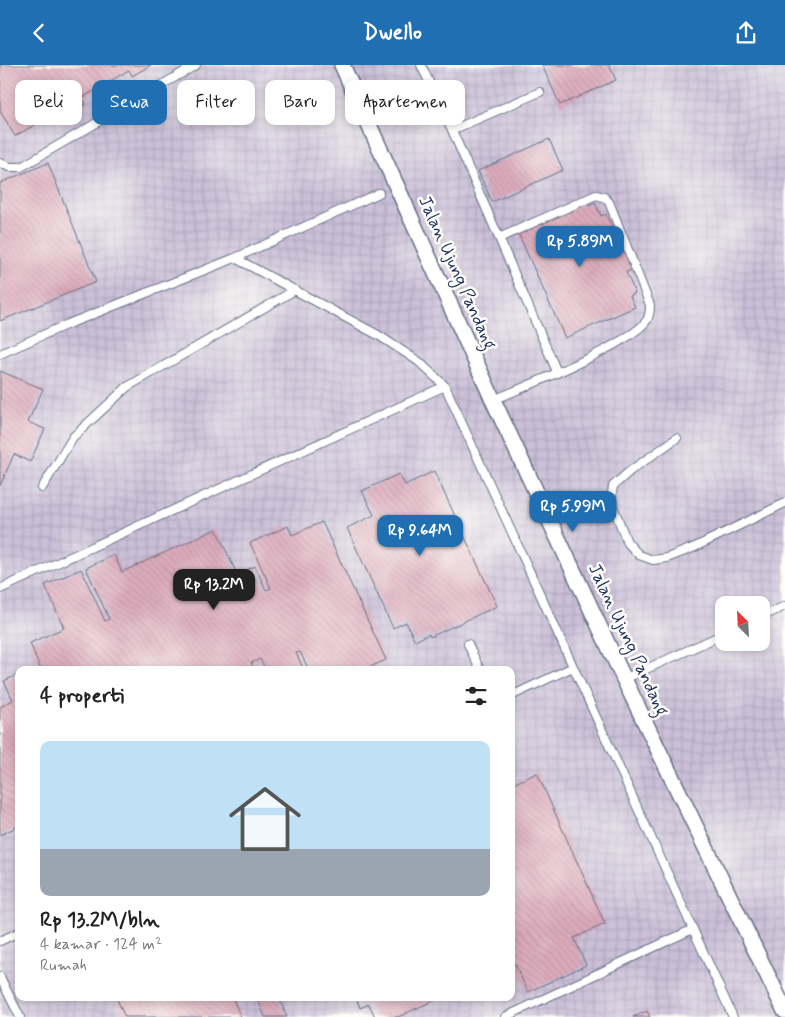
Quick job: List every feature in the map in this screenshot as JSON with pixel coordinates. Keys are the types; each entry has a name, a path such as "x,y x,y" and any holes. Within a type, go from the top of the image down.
{"street":[{"name":"Jalan Ujung Pandang","path":"342,65 494,400 624,679 785,1011"}],"lane":[{"path":"0,163 10,167 21,167 196,65"},
{"path":"422,65 556,372"},
{"path":"452,130 540,92"},
{"path":"0,354 68,324 235,258 379,193"},
{"path":"494,400 620,341 647,321 650,315 650,305 609,202 604,197 596,195 499,238"},
{"path":"235,258 378,335 418,361 445,386 733,1017"},
{"path":"42,488 73,437 127,387 295,290"},
{"path":"0,589 445,386"},
{"path":"677,438 630,471 613,486 611,501 627,542 639,555 653,560 667,558 695,547 785,503"},
{"path":"770,613 785,606"},
{"path":"624,679 715,638"},
{"path":"468,644 478,666"},
{"path":"515,694 573,667"},
{"path":"506,1017 693,929"},
{"path":"0,941 15,934"},
{"path":"0,977 20,1017"}],"shaded area":[{"path":"0,65 785,65 785,1017 0,1017"}],"building":[{"path":"0,65 151,65 132,76 129,70 112,80 92,80 92,92 82,98 82,80 15,80 15,125 34,125 15,136 0,111"},
{"path":"542,65 609,65 616,80 560,105"},
{"path":"82,98 86,104 82,106"},
{"path":"549,139 563,170 492,202 478,171"},
{"path":"48,163 96,282 0,321 0,183"},
{"path":"588,202 589,206 595,203 601,216 606,214 615,235 610,237 617,253 624,251 632,270 626,272 635,293 630,296 635,307 565,338 518,233"},
{"path":"0,371 43,389 28,422 45,429 30,462 14,454 0,486"},
{"path":"434,471 497,606 430,637 429,634 415,641 406,622 393,628 347,528 374,515 362,491 399,474 405,485"},
{"path":"322,522 386,660 372,666 307,666 300,652 296,653 302,666 264,666 260,659 251,663 253,666 39,666 30,643 64,628 45,585 81,569 105,621 109,619 86,568 114,555 122,572 216,529 237,574 255,566 266,590 271,588 250,543 288,526 292,535"},
{"path":"15,676 15,828 0,835 0,707 13,700 4,681"},
{"path":"537,773 605,924 574,938 586,965 528,992 515,964 515,783"},
{"path":"118,1001 234,1001 241,1017 125,1017"},
{"path":"258,1001 280,1001 287,1017 265,1017"},
{"path":"357,1001 432,1001 398,1017 375,1017 369,1004 360,1008"},
{"path":"647,1011 650,1017 633,1017"}]}
